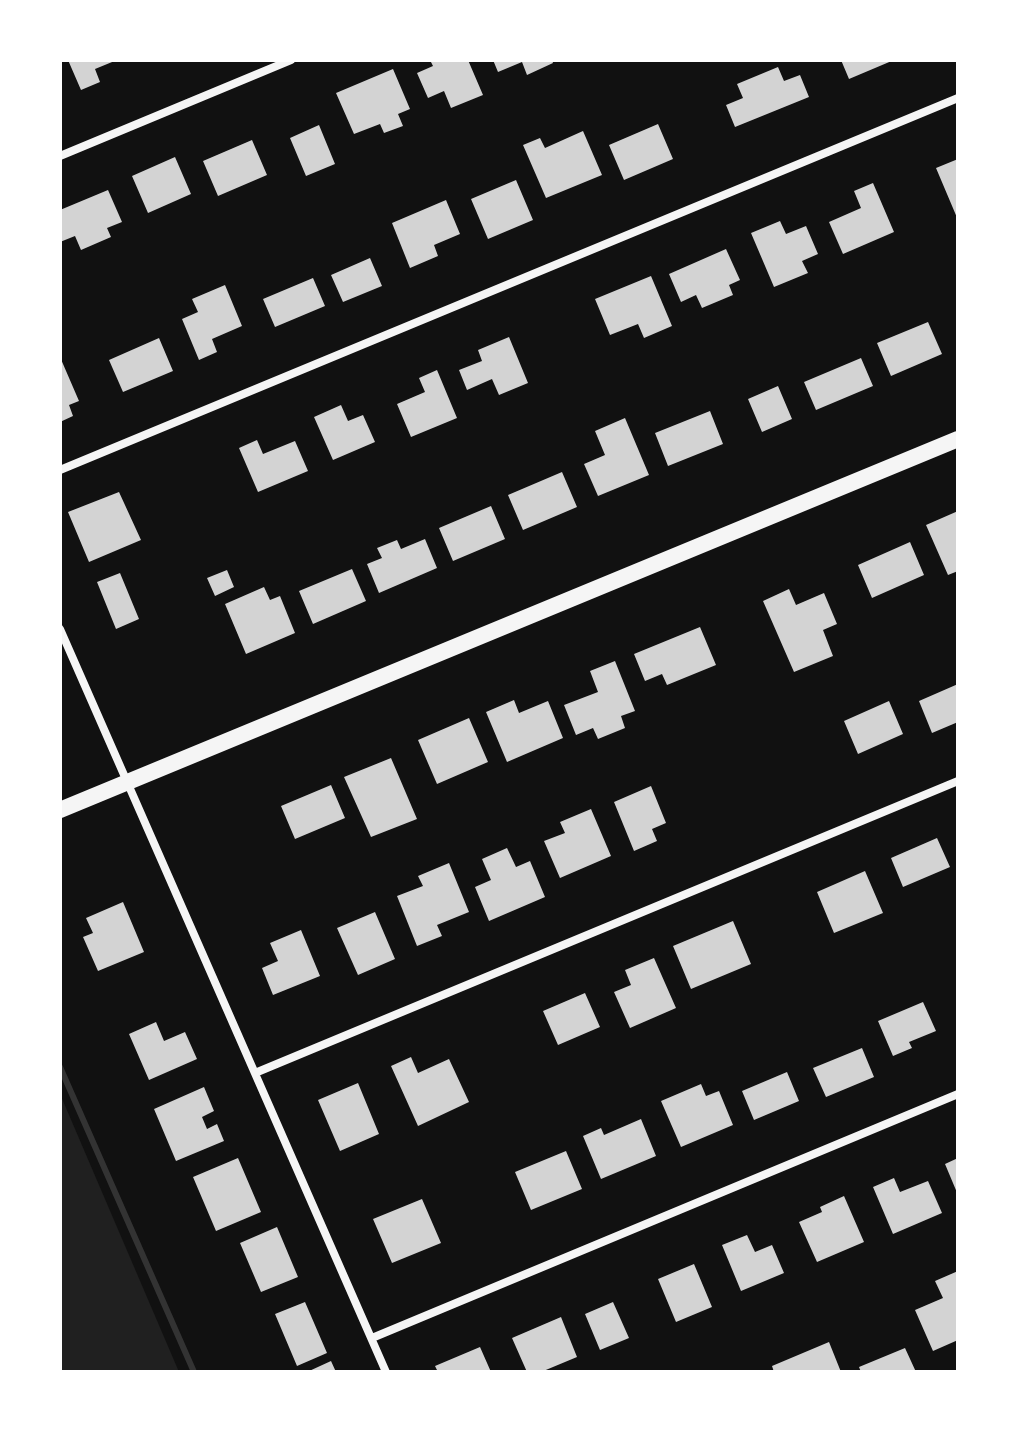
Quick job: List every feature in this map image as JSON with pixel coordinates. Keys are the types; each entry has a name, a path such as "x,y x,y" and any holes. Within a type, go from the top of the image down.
{"main road":[{"path":"60,810 958,439"}],"street":[{"path":"60,156 291,60"},
{"path":"60,470 958,98"},
{"path":"60,629 386,1372"},
{"path":"255,1073 958,781"},
{"path":"372,1338 958,1094"}],"shaded area":[{"path":"60,1094 179,1372 60,1372"}],"building":[{"path":"68,60 117,60 95,69 100,82 81,90"},
{"path":"430,60 468,60 483,95 451,108 444,91 428,98 417,73 433,66"},
{"path":"493,60 552,60 553,63 527,75 522,62 498,72"},
{"path":"841,60 894,60 849,79"},
{"path":"778,67 784,81 800,75 809,97 735,127 726,105 743,98 737,84"},
{"path":"393,69 410,109 398,114 403,126 384,133 380,124 354,134 336,93"},
{"path":"658,124 673,159 624,180 609,145"},
{"path":"319,125 335,164 306,176 290,138"},
{"path":"583,131 602,175 546,198 523,145 540,138 545,148"},
{"path":"252,140 267,175 218,196 203,161"},
{"path":"175,157 191,194 148,213 132,176"},
{"path":"958,159 958,220 936,168"},
{"path":"516,180 533,220 488,239 471,199"},
{"path":"873,183 894,232 843,254 829,222 861,208 854,191"},
{"path":"108,190 122,222 107,228 111,237 81,250 75,236 60,242 60,210"},
{"path":"446,200 460,234 434,245 438,256 410,268 392,223"},
{"path":"780,221 786,234 806,226 818,254 802,261 808,273 774,287 751,233"},
{"path":"726,249 740,280 729,285 733,295 702,308 696,295 681,302 669,274"},
{"path":"370,258 382,286 343,302 331,275"},
{"path":"651,276 672,326 644,338 638,324 610,335 595,299"},
{"path":"313,278 325,306 275,327 263,299"},
{"path":"225,285 242,326 212,339 217,352 199,360 182,319 198,312 192,299"},
{"path":"928,322 942,354 891,376 877,343"},
{"path":"509,337 528,383 499,395 492,379 467,390 459,370 482,361 478,350"},
{"path":"159,338 173,371 123,392 109,360"},
{"path":"60,357 79,401 69,405 73,416 60,422"},
{"path":"861,358 873,386 816,410 804,382"},
{"path":"437,370 457,418 411,437 397,404 425,392 419,378"},
{"path":"778,386 792,419 762,432 748,399"},
{"path":"341,405 348,421 363,415 375,442 333,460 314,417"},
{"path":"710,411 723,444 668,466 655,433"},
{"path":"625,418 649,475 598,496 584,464 605,455 595,431"},
{"path":"257,440 263,454 295,441 308,471 258,492 239,448"},
{"path":"562,472 577,507 523,530 508,495"},
{"path":"119,492 141,540 89,562 68,512"},
{"path":"491,506 505,539 453,561 439,528"},
{"path":"958,511 958,571 948,575 926,525"},
{"path":"425,539 437,568 379,593 367,564 382,558 377,548 397,540 401,549"},
{"path":"910,542 924,575 872,598 858,565"},
{"path":"352,569 366,601 313,624 299,591"},
{"path":"227,570 234,587 215,596 207,578"},
{"path":"120,573 139,619 116,629 97,582"},
{"path":"264,587 270,600 280,596 295,633 246,654 225,604"},
{"path":"789,589 796,605 824,593 837,624 823,630 833,656 794,672 763,601"},
{"path":"700,627 716,665 667,685 662,674 645,681 634,654"},
{"path":"615,661 635,711 621,716 625,728 598,739 593,728 576,735 564,705 598,692 590,671"},
{"path":"958,684 958,722 932,733 919,701"},
{"path":"514,700 519,713 548,701 563,738 507,762 486,712"},
{"path":"889,701 903,734 858,754 844,721"},
{"path":"469,718 488,762 437,784 418,740"},
{"path":"391,758 417,819 371,837 344,777"},
{"path":"331,785 345,818 295,839 281,806"},
{"path":"651,786 666,823 652,829 657,841 634,851 614,802"},
{"path":"591,809 611,856 560,878 544,841 565,833 560,822"},
{"path":"937,838 950,867 903,887 891,858"},
{"path":"507,848 516,867 530,861 545,897 489,921 475,887 491,880 482,859"},
{"path":"449,863 469,912 437,925 442,936 417,946 397,896 423,886 418,876"},
{"path":"865,871 883,913 834,933 817,892"},
{"path":"123,902 144,952 98,971 83,937 93,933 86,918"},
{"path":"375,912 395,959 358,975 337,928"},
{"path":"733,921 751,964 691,989 673,946"},
{"path":"301,930 320,976 273,995 262,968 278,961 270,943"},
{"path":"654,958 676,1008 630,1028 614,992 631,985 625,970"},
{"path":"585,993 600,1027 558,1045 543,1011"},
{"path":"923,1002 936,1031 909,1042 912,1048 893,1056 878,1021"},
{"path":"156,1022 164,1041 185,1032 197,1059 149,1080 129,1034"},
{"path":"862,1048 874,1077 826,1097 813,1068"},
{"path":"411,1057 418,1073 449,1059 469,1102 418,1126 391,1066"},
{"path":"787,1072 799,1101 754,1120 742,1091"},
{"path":"358,1083 379,1134 340,1151 318,1100"},
{"path":"701,1084 706,1096 719,1091 733,1125 681,1147 661,1101"},
{"path":"204,1087 214,1111 202,1117 207,1129 217,1124 224,1141 176,1161 154,1109"},
{"path":"641,1119 656,1156 601,1179 583,1136 601,1128 604,1135"},
{"path":"566,1151 582,1189 531,1210 515,1172"},
{"path":"238,1158 261,1212 216,1231 193,1177"},
{"path":"958,1158 958,1195 945,1164"},
{"path":"894,1178 900,1192 928,1181 942,1213 893,1234 873,1187"},
{"path":"844,1196 864,1242 817,1262 799,1222 822,1212 820,1207"},
{"path":"422,1199 441,1243 392,1263 373,1219"},
{"path":"277,1227 298,1277 261,1292 240,1243"},
{"path":"747,1235 755,1252 772,1245 784,1273 741,1291 722,1245"},
{"path":"694,1264 712,1307 676,1322 658,1279"},
{"path":"958,1271 958,1340 933,1351 915,1310 943,1298 935,1281"},
{"path":"305,1302 327,1353 297,1366 275,1314"},
{"path":"613,1302 629,1338 600,1350 585,1314"},
{"path":"561,1317 577,1357 541,1372 527,1372 512,1338"},
{"path":"829,1342 841,1372 774,1372 772,1366"},
{"path":"480,1347 491,1372 438,1372 435,1366"},
{"path":"905,1348 916,1372 861,1372 859,1367"},
{"path":"331,1361 336,1372 307,1372"}],"waterway":[{"path":"60,1067 194,1372"}]}
